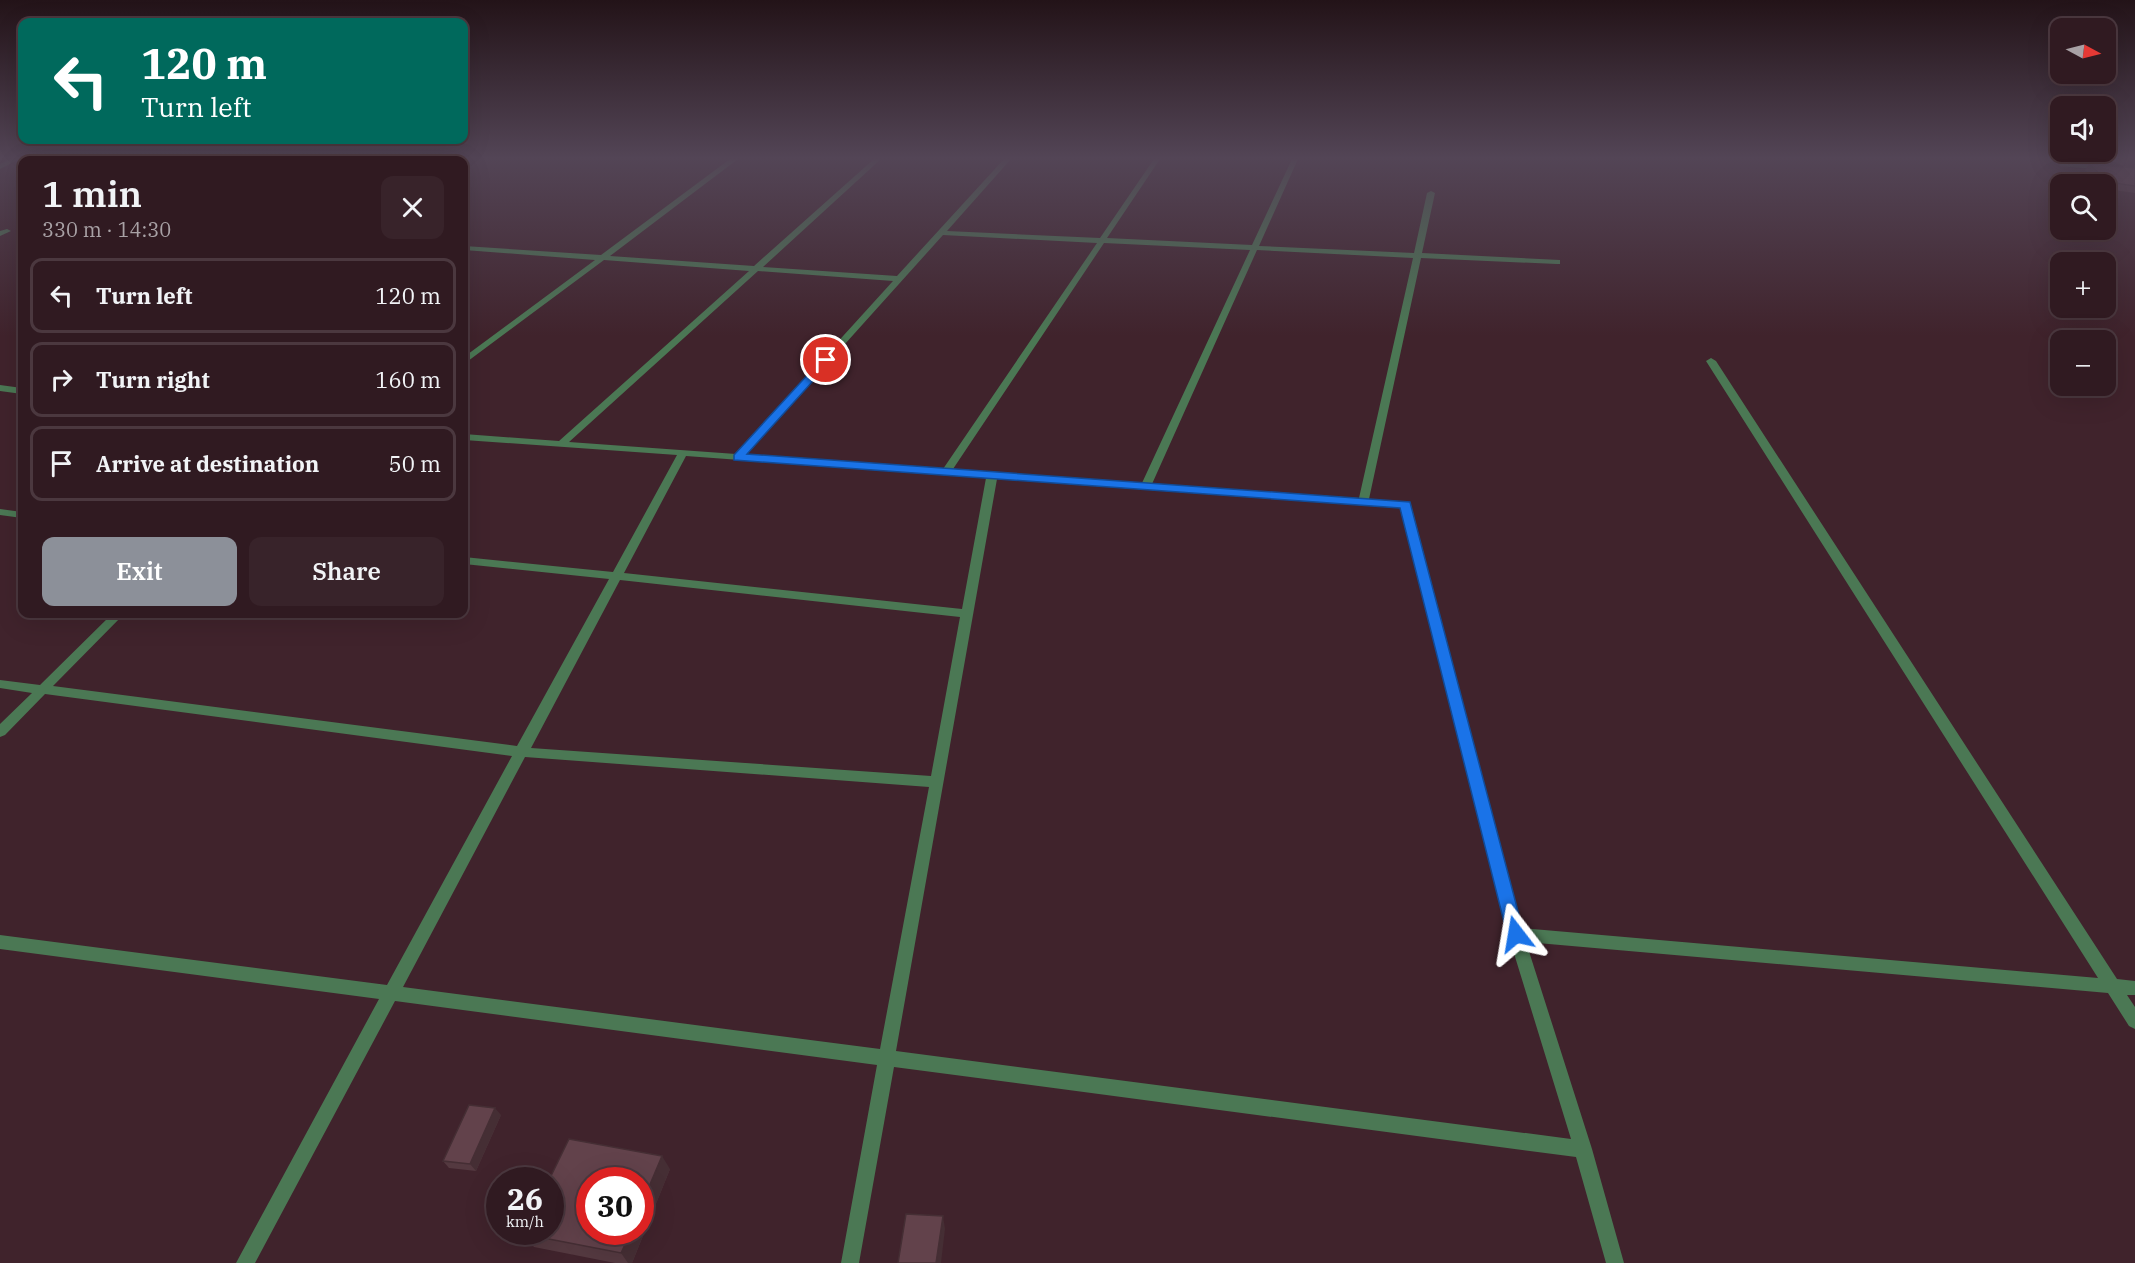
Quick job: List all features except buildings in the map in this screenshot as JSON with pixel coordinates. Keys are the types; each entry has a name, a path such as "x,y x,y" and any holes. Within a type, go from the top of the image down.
{"street":[{"path":"468,358 656,218"},
{"path":"561,444 813,218"},
{"path":"738,457 955,218"},
{"path":"946,472 1117,218"},
{"path":"1146,486 1269,218"},
{"path":"1363,502 1425,218"},
{"path":"942,233 1557,262"},
{"path":"468,248 900,279"},
{"path":"1711,361 2135,1021"},
{"path":"0,397 5,388"},
{"path":"468,437 1406,505 1516,934 1583,1149 1615,1263"},
{"path":"245,1263 683,453"},
{"path":"850,1263 992,475"},
{"path":"0,512 18,514"},
{"path":"468,560 968,614"},
{"path":"0,732 114,618"},
{"path":"0,684 521,752 938,782"},
{"path":"1516,934 2135,988"},
{"path":"0,942 1583,1149"}],"route":[{"path":"826,360 738,457 1406,505 1516,934"}]}
